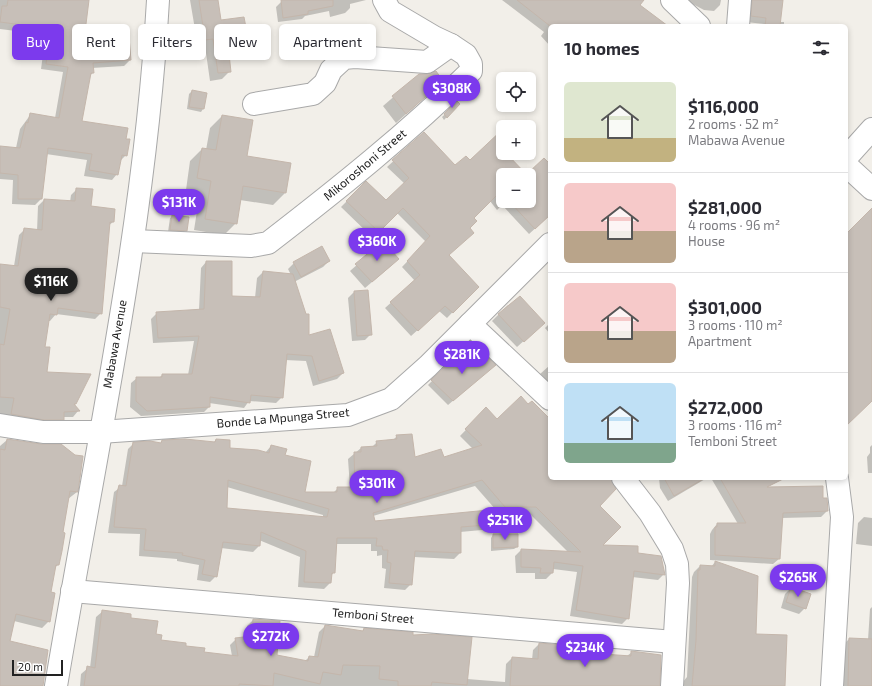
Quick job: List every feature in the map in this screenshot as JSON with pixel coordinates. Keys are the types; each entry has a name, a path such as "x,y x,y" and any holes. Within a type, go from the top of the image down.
{"street":[{"name":"Mabawa Avenue","path":"56,686 133,240 156,40 158,0"},
{"name":"Mikoroshoni Street","path":"133,240 251,246 268,243 354,176 445,96 471,71 471,64 466,55 390,11 384,0"},
{"path":"672,0 696,24"},
{"path":"738,24 740,0"},
{"path":"254,104 313,94 325,83 331,70 344,58 355,57 428,62 451,45"},
{"path":"872,129 849,171 872,189"},
{"name":"Bonde La Mpunga Street","path":"0,425 44,432 100,432 348,415 391,399 428,366 548,246"},
{"path":"470,324 548,397"},
{"path":"625,480 650,513 672,550 677,564 678,583 672,686"},
{"path":"832,686 842,517 837,480"},
{"name":"Temboni Street","path":"72,590 674,642"}],"building":[{"path":"8,0 89,0 86,24 72,24 72,60 130,60 130,48 131,60 93,63 94,73 91,73 82,121 128,128 126,139 130,139 127,156 122,155 118,175 89,170 92,154 48,148 42,199 18,199 18,175 0,173 0,146 20,148 26,122 28,123 30,113 59,118 68,67 46,64 47,60 64,60 64,24 15,24 0,22 2,6 7,6"},
{"path":"199,0 218,0 221,20 244,17 245,24 214,24 214,46 213,39 206,40 206,24 203,24"},
{"path":"281,0 333,0 333,6 308,11 308,14 283,18"},
{"path":"517,0 644,0 640,5 665,24 548,24"},
{"path":"752,0 783,0 780,24 765,24 766,18 751,16"},
{"path":"216,60 230,60 231,72 218,73"},
{"path":"436,71 443,81 406,114 392,96 419,74 427,74"},
{"path":"192,90 207,93 204,109 189,107"},
{"path":"457,101 460,104 447,118 444,114"},
{"path":"222,115 253,120 247,156 291,163 286,193 243,186 237,224 205,219 211,181 197,178 202,148 216,150"},
{"path":"424,132 455,165 466,156 470,160 496,136 496,160 513,160 520,168 496,168 496,196 474,218 477,221 470,228 474,233 449,255 479,287 453,313 445,306 418,331 390,302 420,275 407,261 430,236 403,208 379,232 346,201 366,181 386,200 409,178 392,160"},
{"path":"544,158 548,162 548,217 535,229 516,208 536,208 536,168 533,168"},
{"path":"76,188 93,189 91,206 115,209 114,222 110,222 102,314 58,308 57,315 50,314 45,347 50,347 47,372 91,374 76,404 74,404 80,411 64,412 64,420 44,420 11,414 14,398 0,397 0,344 4,345 10,309 0,307 0,264 18,266 24,228 42,230 44,199 75,201"},
{"path":"872,208 872,401 848,424 848,232"},
{"path":"172,215 189,217 187,231 170,230"},
{"path":"383,241 399,259 372,282 355,264"},
{"path":"322,246 330,261 301,277 293,262"},
{"path":"206,261 232,261 232,296 260,297 263,271 293,274 306,314 309,314 309,335 330,329 344,373 319,381 312,356 287,354 283,398 251,395 250,403 210,397 210,407 147,411 136,401 136,377 162,377 162,374 192,374 199,336 158,338 156,312 204,309"},
{"path":"368,290 372,335 357,336 354,291"},
{"path":"520,296 545,323 524,342 498,314"},
{"path":"480,350 496,365 453,401 431,380 456,356 464,364"},
{"path":"521,396 528,404 532,401 548,417 548,480 612,480 616,489 600,506 621,527 603,545 638,546 638,553 661,556 665,575 634,571 629,619 576,610 583,566 554,562 553,573 540,573 541,568 521,567 521,549 581,552 536,507 505,507 482,480 373,513 375,521 499,509 500,524 461,527 461,553 415,551 412,585 389,583 391,563 387,562 388,550 383,550 382,546 376,546 377,538 337,538 335,573 332,573 331,583 304,582 306,551 261,532 260,546 223,542 217,577 202,574 205,560 182,555 183,553 144,550 146,529 114,527 117,493 119,485 126,486 133,442 150,441 161,443 162,440 185,439 215,442 216,439 230,440 230,448 258,450 269,453 271,445 287,449 285,455 311,461 305,492 337,492 337,487 355,487 354,452 361,452 361,447 377,446 376,441 397,439 396,435 412,434 415,457 441,449 444,457 482,445 465,429 486,407 497,419","holes":["228,480 329,509 327,517 227,508"]},
{"path":"7,439 41,444 61,444 75,455 83,456 78,492 70,491 63,532 65,533 62,551 59,565 56,565 51,592 55,593 50,622 16,614 10,641 48,650 43,686 0,686 0,449 5,450"},
{"path":"665,480 702,480 674,496"},
{"path":"721,480 781,480 767,487 823,486 823,498 827,498 828,511 783,513 780,559 715,555 715,527 717,527 717,523 746,523"},
{"path":"493,534 518,534 518,547 493,548"},
{"path":"715,561 758,576 756,634 787,635 785,686 692,686 696,640 698,570 700,570 700,565 715,566"},
{"path":"791,587 811,594 806,609 786,602"},
{"path":"102,610 131,614 131,618 158,621 156,634 162,635 161,640 186,643 186,646 205,648 204,652 238,656 235,638 252,636 253,619 280,621 277,655 308,661 309,656 318,657 325,625 363,631 364,628 413,632 413,635 432,634 472,637 467,685 432,682 431,686 398,686 398,681 379,679 380,666 343,665 341,675 323,672 320,684 274,673 273,686 239,684 239,686 84,686 87,666 95,668"},
{"path":"849,638 872,639 872,686 848,686"},
{"path":"539,643 589,647 589,653 631,656 631,651 661,655 660,686 510,686 512,657 538,659"}]}
